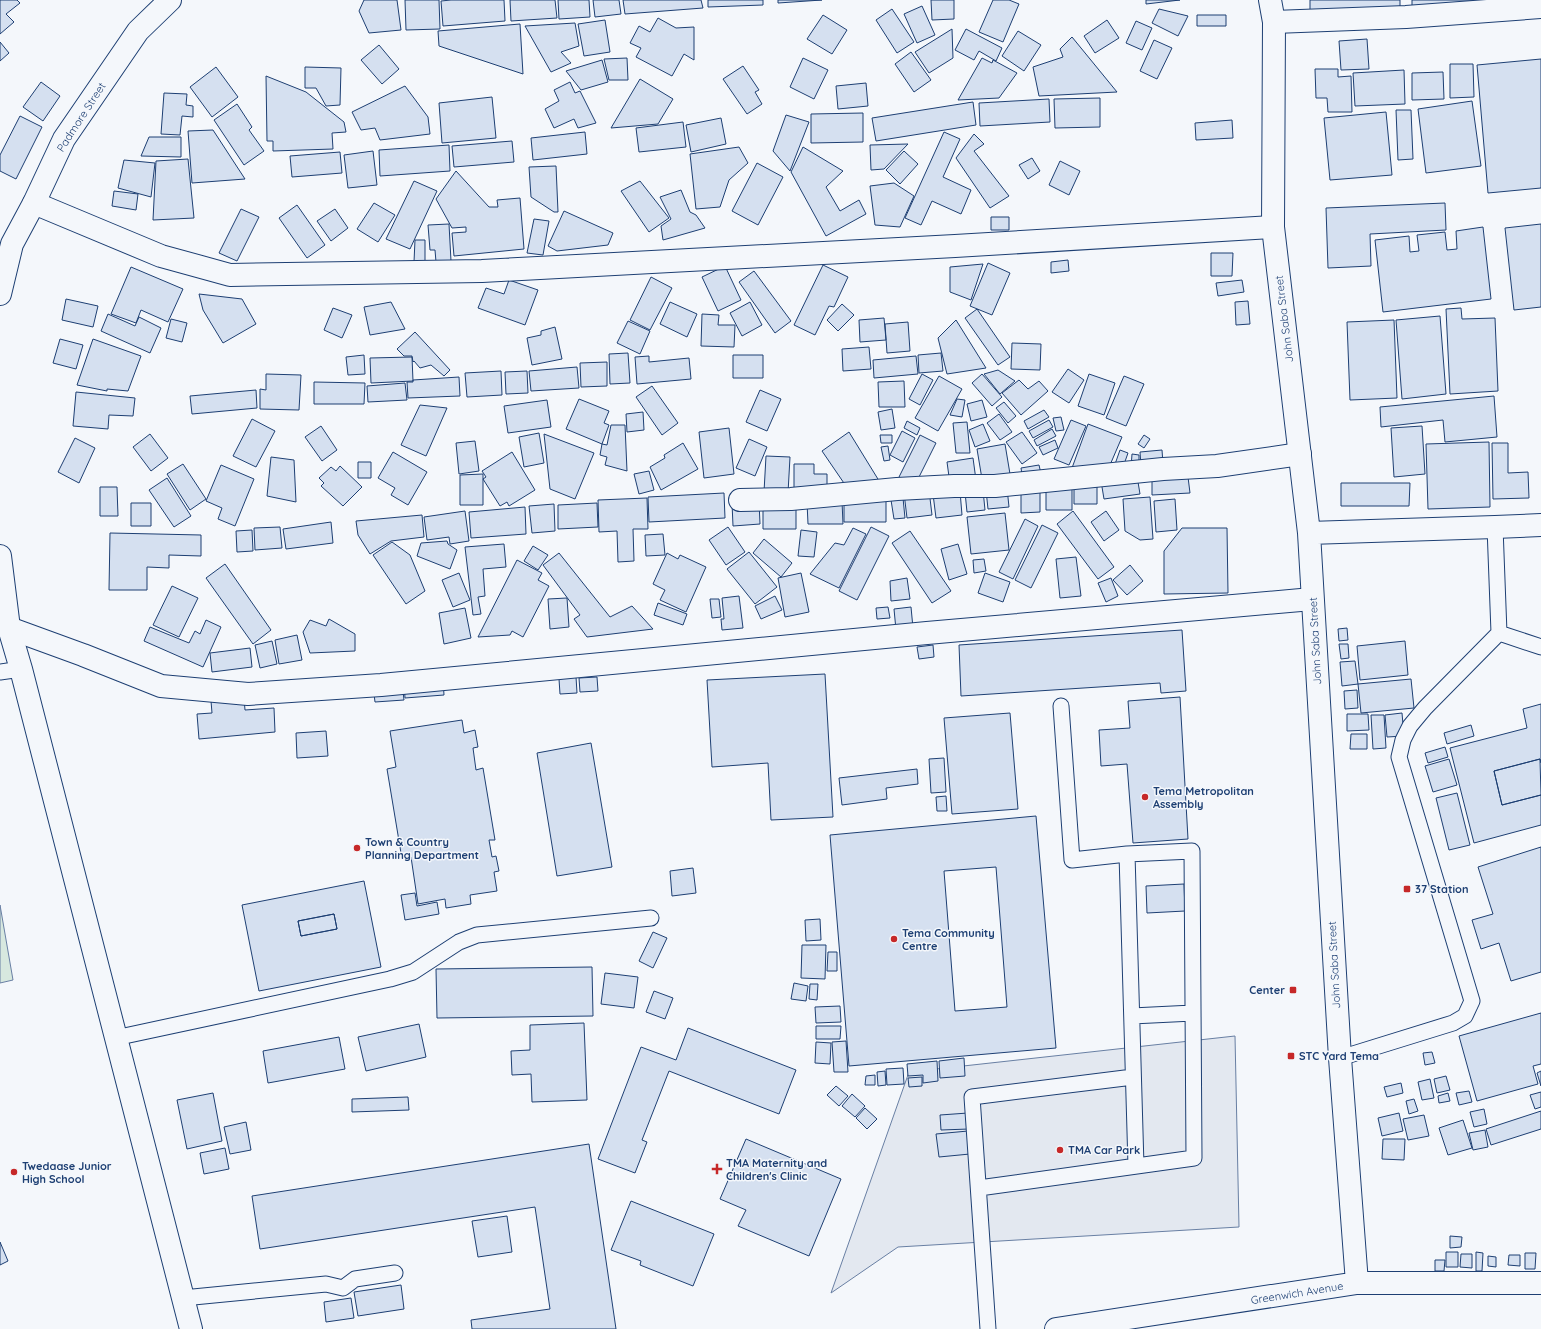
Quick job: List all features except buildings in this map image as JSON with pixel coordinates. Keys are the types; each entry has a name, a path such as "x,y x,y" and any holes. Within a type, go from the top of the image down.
{"street":[{"name":"Padmore Street","path":"0,294 12,244 34,203 64,139 138,31 170,0"},
{"name":"John Saba Street","path":"1270,0 1274,22 1273,228 1309,533 1340,1058 1357,1284"},
{"path":"1274,22 1406,17 1541,7"},
{"path":"34,203 161,256 230,275 482,271 1273,228"},
{"path":"740,500 791,499 954,486 995,486 1163,469 1217,466 1300,454"},
{"path":"1309,533 1494,528 1541,525"},
{"path":"0,556 9,628 10,671 115,1038 191,1329"},
{"path":"9,628 162,686 248,694 389,684 919,633 1312,599"},
{"name":"Greenwich Avenue","path":"1056,1329 1357,1284 1541,1283"}],"lane":[{"path":"1340,1058 1453,1024 1465,1016 1472,1001 1399,757 1403,740 1410,726 1421,712 1499,633 1494,528"},
{"path":"1499,633 1541,647"},
{"path":"979,1188 1194,1158 1192,851 1127,854 1072,860 1061,706"},
{"path":"1127,854 1136,1166"},
{"path":"115,1038 390,979 413,972 459,942 477,935 651,918"},
{"path":"1132,1016 1193,1013"},
{"path":"988,1329 972,1097 1133,1077"},
{"path":"183,1298 326,1284 343,1288 355,1279 395,1273"}],"shaded area":[{"path":"0,905 13,980 0,983"},
{"name":"TMA Car Park","path":"1235,1036 1239,1227 898,1247 831,1293 909,1072"}],"place":[{"name":"Tema Metropolitan Assembly","path":"1145,797"},
{"name":"Town & Country Planning Department","path":"357,848"},
{"name":"37 Station","path":"1407,889"},
{"name":"Tema Community Centre","path":"894,939"},
{"name":"Center","path":"1293,990"},
{"name":"STC Yard Tema","path":"1291,1056"},
{"name":"TMA Car Park","path":"1060,1150"},
{"name":"TMA Maternity and Children's Clinic","path":"717,1169"},
{"name":"Twedaase Junior High School","path":"14,1172"}]}
